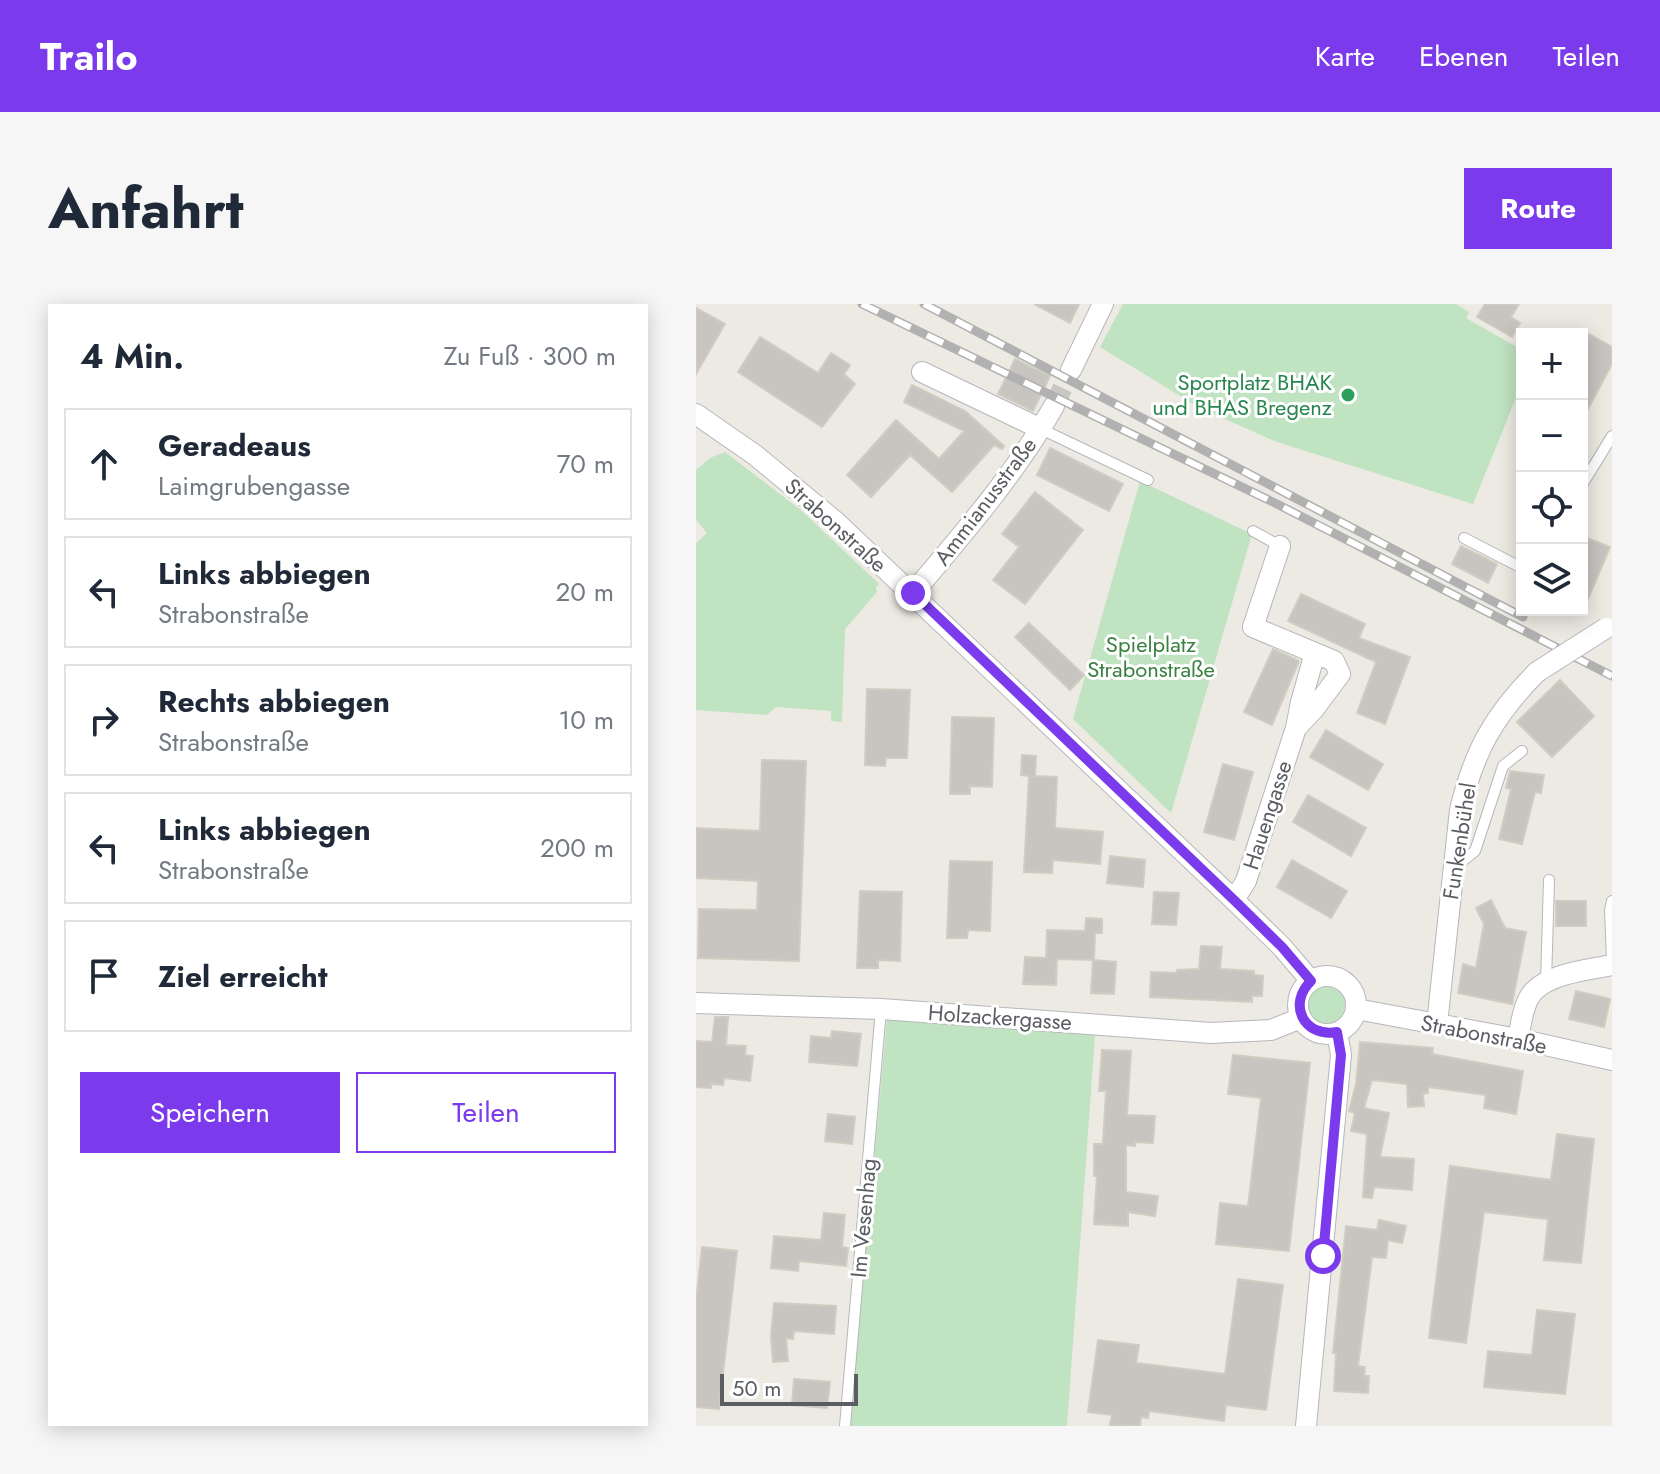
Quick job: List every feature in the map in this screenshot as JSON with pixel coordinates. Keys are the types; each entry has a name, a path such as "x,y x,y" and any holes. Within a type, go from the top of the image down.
{"street":[{"path":"1071,370 1103,304"},
{"path":"922,372 1041,429"},
{"name":"Ammianusstraße","path":"913,593 978,517 1054,406"},
{"name":"Strabonstraße","path":"696,414 797,487 913,593 1234,900 1282,947 1311,981"},
{"name":"Hauengasse","path":"1280,546 1253,627 1334,661 1340,674 1296,728"},
{"name":"Funkenbühel","path":"1437,1024 1460,810 1476,754 1501,711 1537,672 1609,626"},
{"name":"Hauengasse","path":"1234,900 1246,881 1296,728 1315,653"},
{"path":"1518,1039 1532,993 1565,976 1612,962"},
{"path":"1328,976 1344,981 1354,994 1356,1009 1350,1023 1337,1032 1320,1033 1301,1018 1301,993 1311,981 1328,976"},
{"name":"Holzackergasse","path":"696,1003 881,1009 1211,1033 1271,1030 1301,1018"},
{"name":"Strabonstraße","path":"1356,1009 1612,1060"},
{"path":"1306,1426 1341,1055 1337,1032"}],"lane":[{"path":"1041,429 1148,480"},
{"path":"1588,475 1612,436"},
{"path":"1253,531 1280,546"},
{"path":"1464,538 1516,565"},
{"path":"1453,869 1475,851 1503,766 1522,751"},
{"path":"1546,984 1549,880"},
{"path":"1612,901 1612,962"},
{"name":"Im Vesenhag","path":"845,1426 881,1009"}],"green space":[{"name":"Sportplatz BHAK und BHAS Bregenz","path":"1123,304 1456,304 1469,312 1466,318 1516,347 1516,398 1473,504 1274,441 1198,407 1100,347"},
{"path":"725,452 802,511 879,584 877,592 845,629 842,722 831,721 831,711 776,707 767,715 696,710 696,543 707,533 696,520 696,470 710,458"},
{"name":"Spielplatz Strabonstraße","path":"1140,481 1252,534 1171,813 1073,719"},
{"path":"1327,987 1340,992 1345,1005 1340,1018 1327,1023 1314,1018 1309,1005 1314,992"},
{"path":"887,1018 1095,1035 1067,1426 850,1426"}],"building":[{"path":"1034,304 1079,304 1070,323"},
{"path":"1485,304 1519,304 1511,317 1520,323 1512,337 1477,317"},
{"path":"696,308 725,324 696,374"},
{"path":"1588,336 1612,347 1612,364 1588,409 1588,400"},
{"path":"760,337 818,373 831,353 850,365 844,374 855,384 822,427 738,372"},
{"path":"1015,359 1050,376 1033,411 998,394"},
{"path":"912,385 965,411 1004,446 1002,449 994,445 952,492 910,455 871,497 847,475 896,420 939,459 964,431 904,402"},
{"path":"1050,448 1123,484 1109,511 1037,475"},
{"path":"1035,492 1083,530 1025,604 993,580 1019,547 1002,534"},
{"path":"1588,538 1610,547 1588,599"},
{"path":"1461,546 1497,564 1488,583 1452,564"},
{"path":"1301,594 1365,624 1359,638 1410,657 1385,724 1357,713 1376,662 1288,621"},
{"path":"1029,623 1084,675 1070,690 1015,637"},
{"path":"1273,649 1299,661 1272,725 1244,712"},
{"path":"1560,680 1594,716 1552,757 1517,722"},
{"path":"867,689 910,690 907,758 886,758 885,766 865,765"},
{"path":"952,717 994,718 992,787 970,786 970,794 950,794"},
{"path":"1326,730 1383,764 1368,790 1310,757"},
{"path":"1022,755 1036,756 1035,776 1057,777 1055,828 1103,832 1100,864 1053,860 1052,873 1024,872 1029,776 1021,775"},
{"path":"762,760 806,761 799,961 698,958 699,909 757,910 758,881 696,878 696,828 760,831"},
{"path":"1223,764 1253,772 1234,840 1204,832"},
{"path":"1510,771 1544,775 1541,793 1535,792 1522,844 1499,839 1511,789 1506,788"},
{"path":"1308,795 1366,828 1351,856 1293,822"},
{"path":"1110,856 1145,860 1143,887 1107,883"},
{"path":"1292,860 1347,891 1331,918 1277,887"},
{"path":"950,861 992,862 990,931 968,930 967,938 947,938"},
{"path":"860,891 902,892 900,961 878,960 878,968 857,968"},
{"path":"1154,892 1179,893 1176,925 1152,924"},
{"path":"1491,900 1505,928 1526,932 1512,1004 1458,993 1463,964 1476,968 1484,924 1476,908"},
{"path":"1556,901 1586,901 1586,926 1556,926"},
{"path":"1086,918 1102,919 1102,933 1095,933 1094,960 1057,959 1056,985 1023,984 1025,957 1046,958 1047,930 1085,931"},
{"path":"1201,946 1222,947 1220,969 1254,971 1254,975 1263,976 1262,996 1252,996 1252,1002 1150,997 1151,972 1177,973 1177,970 1199,969"},
{"path":"1093,960 1116,962 1114,994 1091,993"},
{"path":"1576,991 1610,999 1604,1027 1569,1019"},
{"path":"715,1017 728,1017 726,1045 746,1046 745,1055 753,1056 750,1081 724,1078 723,1085 696,1087 696,1041 712,1042"},
{"path":"832,1031 861,1034 857,1066 809,1062 811,1036 831,1038"},
{"path":"1360,1042 1433,1048 1432,1054 1523,1071 1516,1114 1484,1108 1486,1095 1428,1087 1428,1093 1423,1094 1424,1106 1408,1107 1407,1084 1372,1080 1364,1108 1389,1113 1380,1157 1414,1159 1412,1190 1374,1187 1372,1198 1363,1197 1367,1134 1351,1131 1355,1113 1349,1111 1356,1084"},
{"path":"1102,1050 1131,1051 1127,1115 1155,1116 1153,1143 1126,1145 1126,1192 1158,1196 1155,1216 1128,1212 1128,1226 1094,1224 1097,1176 1094,1176 1094,1144 1103,1144 1106,1091 1099,1091"},
{"path":"1233,1055 1310,1063 1289,1251 1216,1244 1220,1203 1248,1206 1261,1098 1228,1094"},
{"path":"828,1114 855,1117 852,1144 825,1141"},
{"path":"1557,1134 1594,1139 1581,1263 1544,1260 1548,1219 1484,1212 1466,1343 1429,1338 1450,1166 1551,1180"},
{"path":"824,1213 845,1215 842,1247 848,1248 846,1266 799,1261 798,1271 771,1268 774,1236 821,1240"},
{"path":"1379,1220 1406,1226 1402,1243 1388,1240 1386,1258 1372,1257 1358,1366 1365,1367 1364,1376 1369,1376 1368,1393 1334,1391 1336,1353 1333,1353 1346,1226 1377,1230"},
{"path":"702,1247 737,1251 719,1409 696,1407 696,1302"},
{"path":"1238,1279 1283,1285 1266,1410 1226,1405 1224,1421 1149,1411 1148,1418 1141,1417 1140,1426 1110,1425 1112,1415 1088,1412 1098,1340 1139,1345 1136,1363 1225,1374"},
{"path":"774,1303 836,1306 834,1334 794,1331 793,1339 786,1338 788,1361 773,1362 771,1337"},
{"path":"1537,1310 1575,1314 1565,1394 1484,1387 1488,1351 1532,1355"},
{"path":"794,1379 830,1382 827,1408 792,1405"}],"tunnel":[{"path":"1054,406 1071,370"}],"railway":[{"path":"862,304 1277,504 1612,676"},
{"path":"924,304 1523,617"}],"place":[{"name":"Sportplatz BHAK und BHAS Bregenz","path":"1348,395"}],"route":[{"path":"913,593 1234,900 1282,947 1311,981 1301,993 1301,1018 1320,1033 1337,1032 1341,1055 1323,1256"}]}
